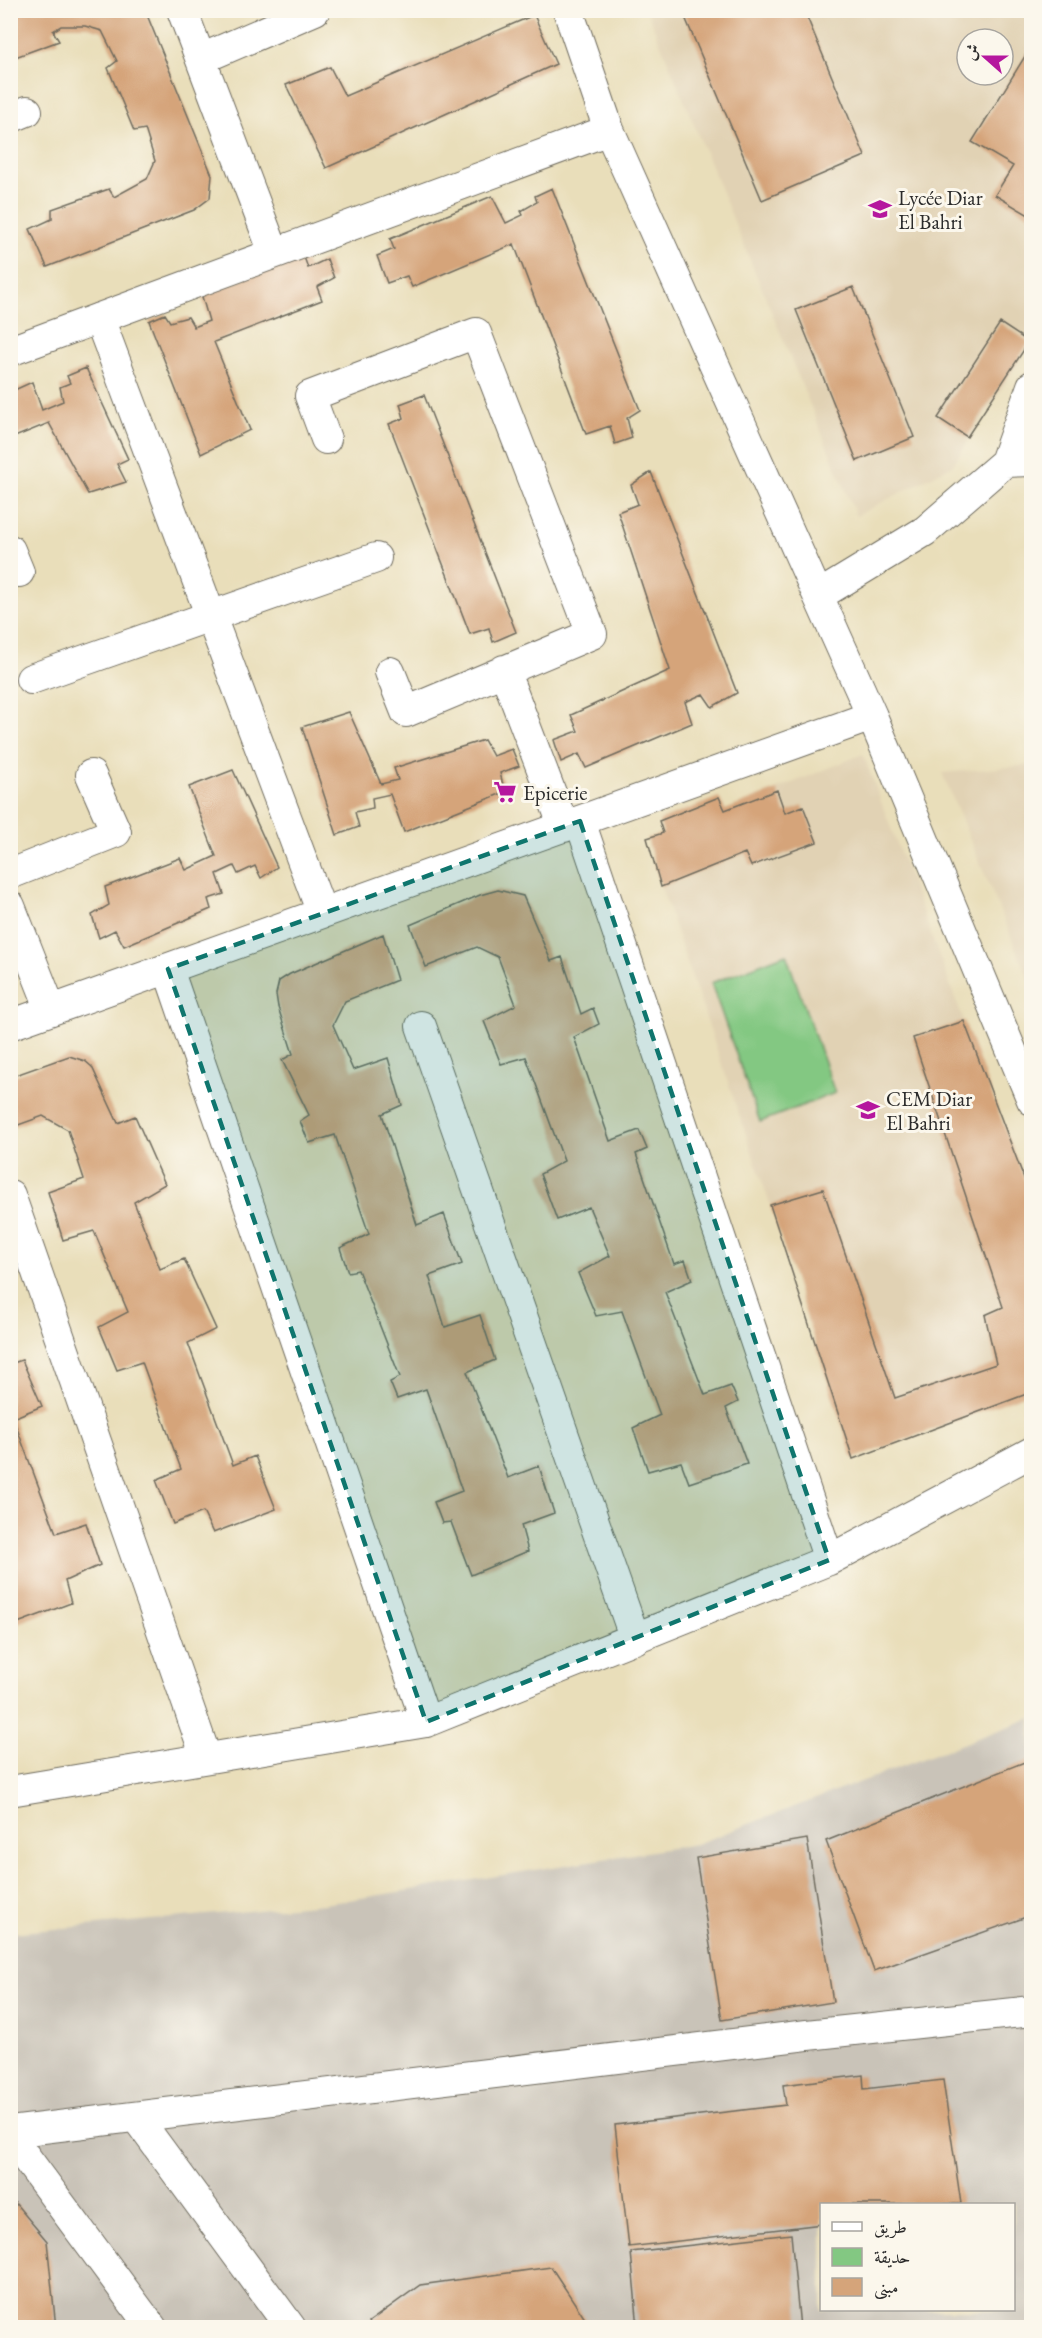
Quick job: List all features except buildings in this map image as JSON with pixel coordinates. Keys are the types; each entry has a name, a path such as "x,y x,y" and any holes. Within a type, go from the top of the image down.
{"street":[{"path":"182,10 274,253"},
{"path":"201,59 315,10"},
{"path":"568,10 609,130 872,716 1032,1100"},
{"path":"10,351 609,130"},
{"path":"99,318 322,913"},
{"path":"326,439 310,396 477,333 592,634 406,711 390,672"},
{"path":"818,596 925,531 1018,461 1032,386"},
{"path":"32,679 376,558"},
{"path":"504,670 572,824 829,1560"},
{"path":"10,1025 872,716"},
{"path":"10,874 116,831 92,775"},
{"path":"10,906 51,1010"},
{"path":"168,969 426,1722"},
{"path":"421,1026 635,1639"},
{"path":"10,1195 206,1757"},
{"path":"10,1791 426,1722 829,1560 1032,1452"},
{"path":"152,2328 10,2134 807,2035 1032,2011"},
{"path":"136,2117 291,2328"}],"highlighted area":[{"path":"580,821 829,1560 426,1722 168,969"}],"shaded area":[{"name":"Lycée Diar El Bahri","path":"647,11 1031,11 1031,343 953,465 856,516"},
{"name":"CEM Diar El Bahri","path":"863,754 1031,1199 1032,1391 853,1459 774,1216 661,887 647,839 663,833 659,821 719,797 726,810"},
{"path":"1032,765 1031,984 942,773"},
{"path":"1031,1718 1031,2327 11,2328 11,1933 324,1904 696,1844"}],"green space":[{"path":"786,954 835,1093 760,1122 711,983"}],"place":[{"name":"Lycée Diar El Bahri","path":"880,209"},
{"name":"Epicerie","path":"505,792"},
{"name":"CEM Diar El Bahri","path":"868,1110"}]}
